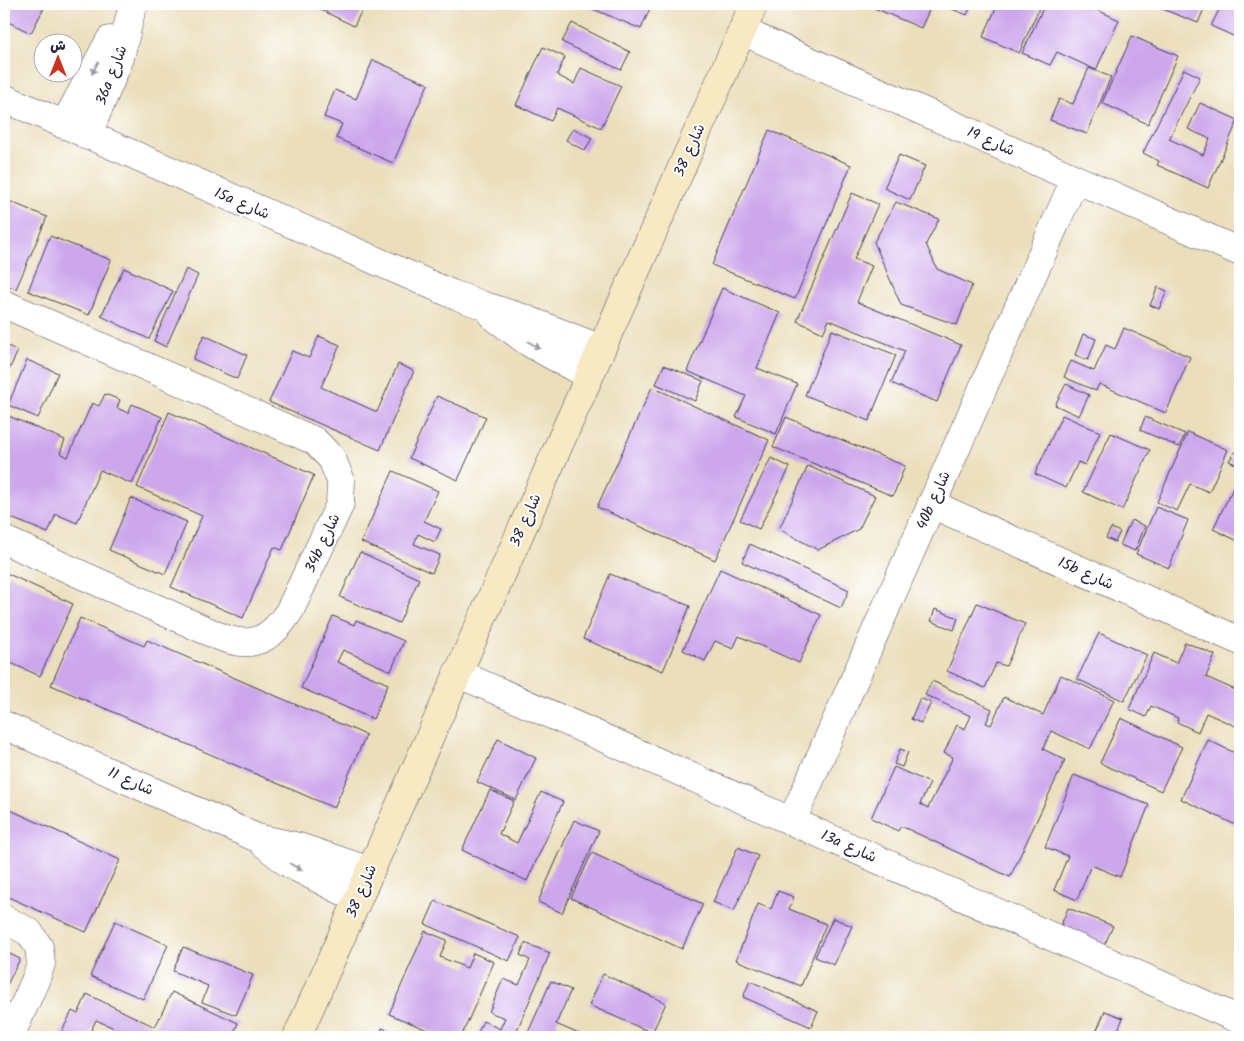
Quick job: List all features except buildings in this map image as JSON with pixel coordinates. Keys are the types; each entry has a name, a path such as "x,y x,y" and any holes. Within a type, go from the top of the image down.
{"street":[{"name":"شارع 38","path":"297,1037 754,4"},
{"name":"36a شارع","path":"76,130 105,49 132,8"},
{"name":"شارع 19","path":"742,31 1240,252"},
{"name":"15a شارع","path":"4,98 452,294 523,318 601,349"},
{"name":"40b شارع","path":"792,821 1075,179"},
{"name":"34b شارع","path":"4,304 315,441 332,459 341,481 340,504 290,610 280,626 265,637 248,643 231,642 4,540"},
{"name":"15a شارع","path":"482,305 522,338 589,376"},
{"name":"15b شارع","path":"931,504 1240,641"},
{"name":"13a شارع","path":"457,673 1240,1020"},
{"name":"شارع 11","path":"4,725 257,838 299,846 370,871"},
{"name":"شارع 11","path":"257,838 288,862 358,900"},
{"path":"4,919 29,932 39,946 41,964 35,982 10,1037"}]}
